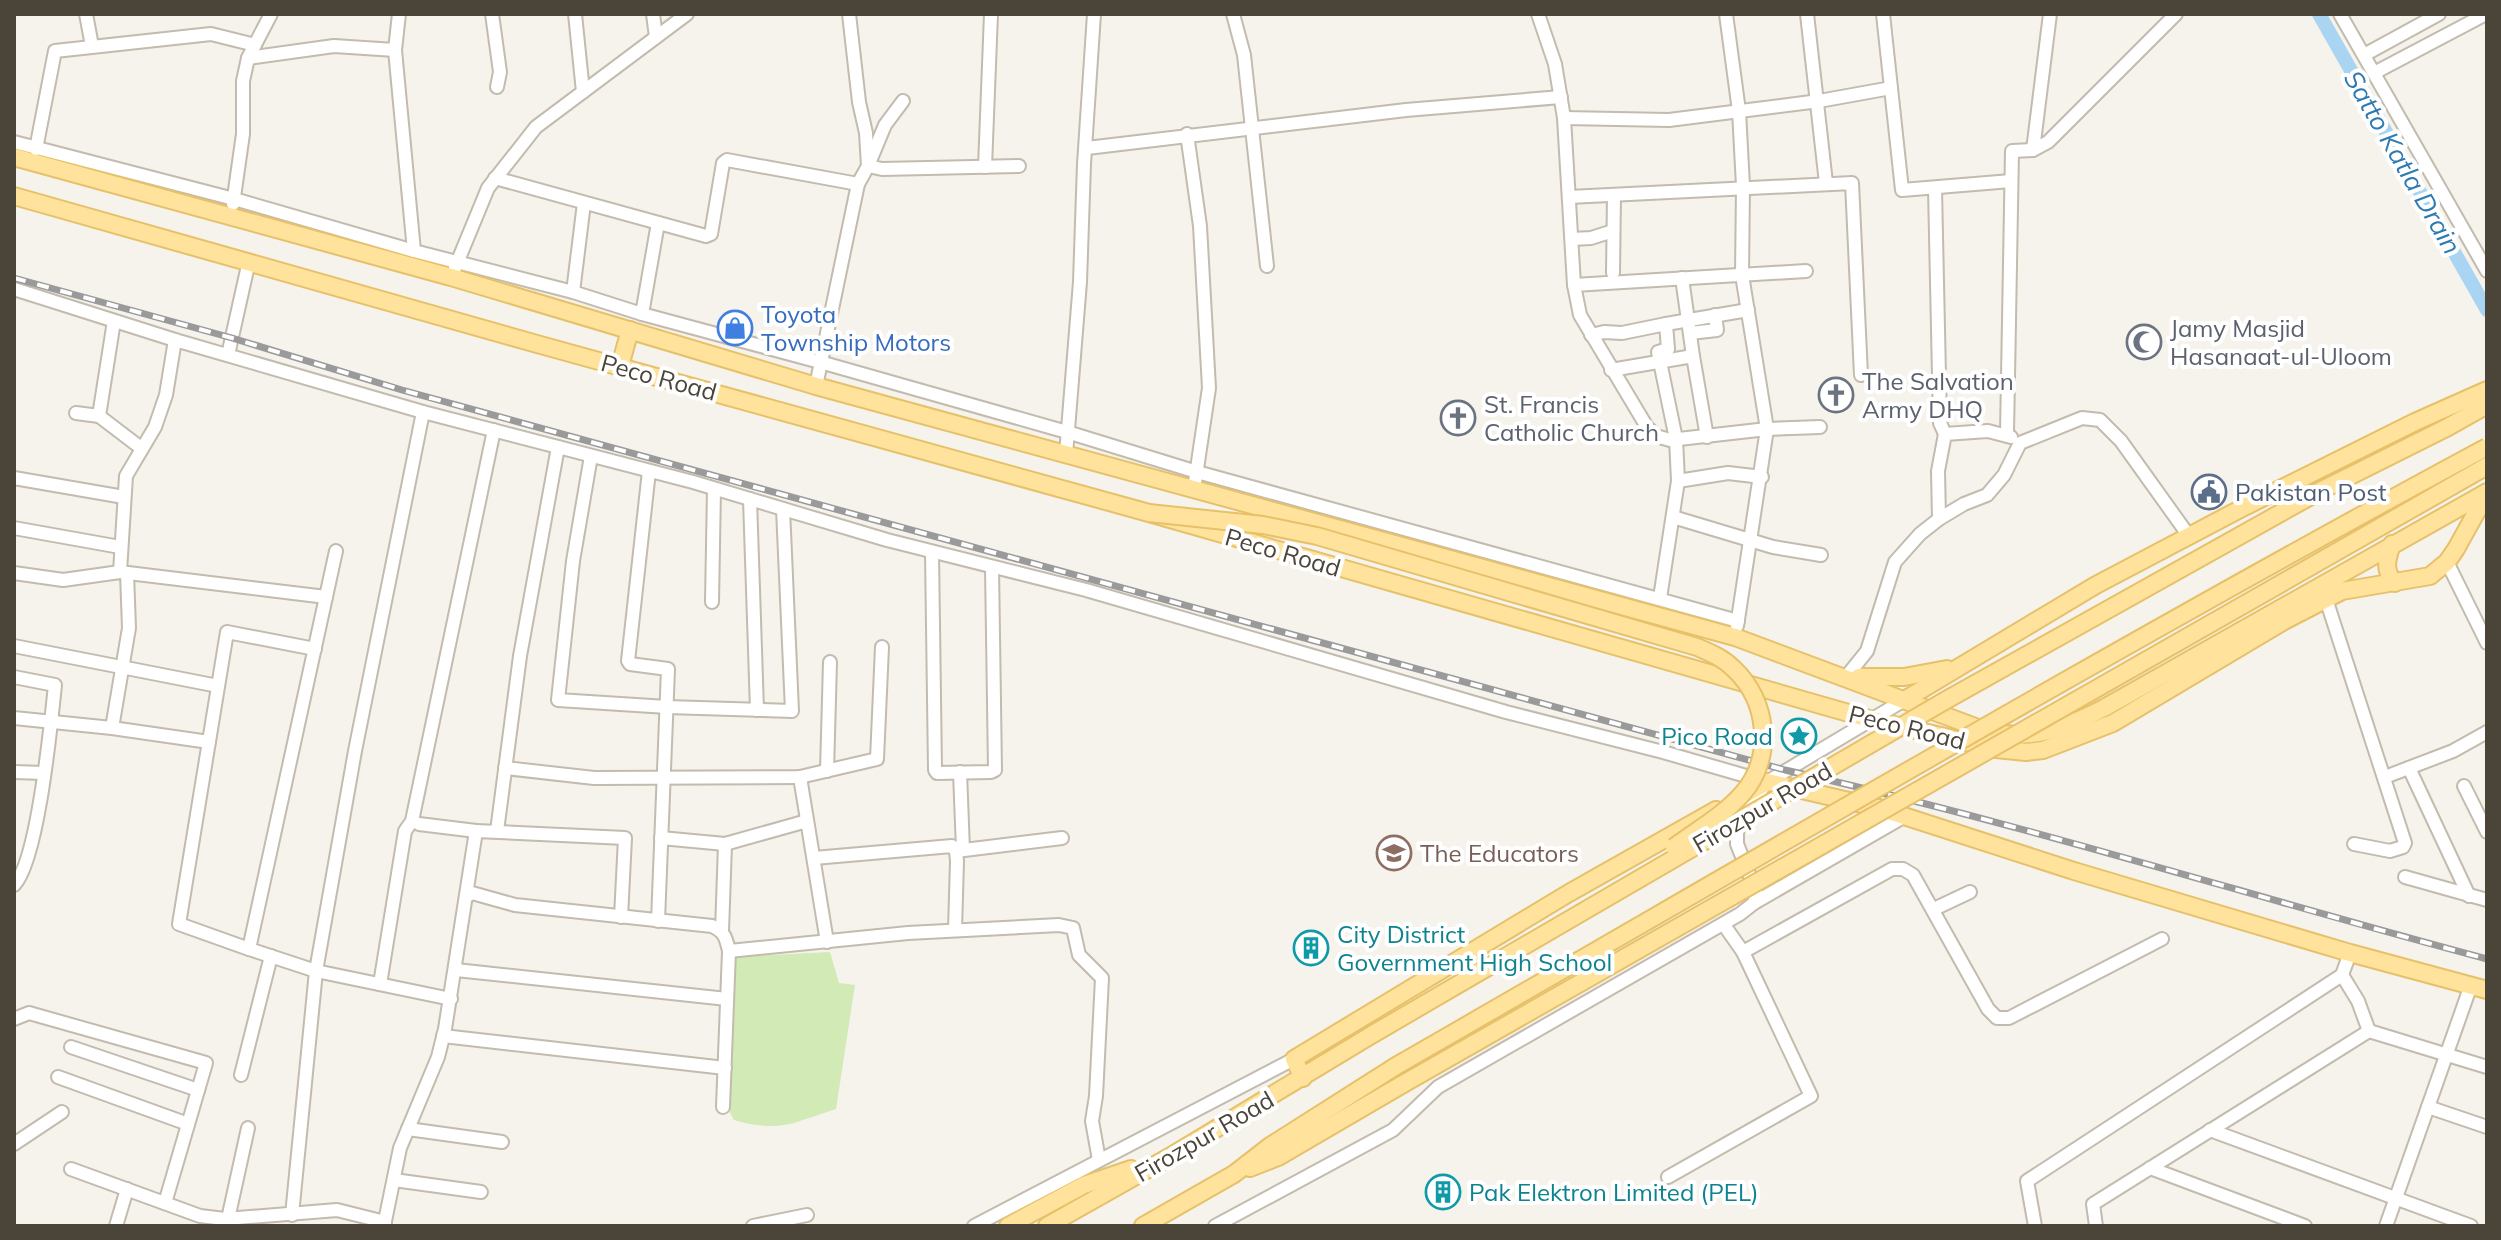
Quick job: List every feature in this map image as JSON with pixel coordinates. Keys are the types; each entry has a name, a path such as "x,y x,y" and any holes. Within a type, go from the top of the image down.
{"main road":[{"name":"Peco Road","path":"14,157 232,207 454,270 630,330 816,386 1437,557 1737,629 1846,677 2006,736 2067,727 2487,492"},
{"name":"Peco Road","path":"14,196 1149,513 1873,720 1996,749 2043,750 2113,723 2326,599 2352,588 2430,576 2447,562 2460,543 2487,492"},
{"path":"620,366 630,330"},
{"path":"1906,699 2096,585 2415,422 2487,390"},
{"name":"Firozpur Road","path":"1047,1226 1948,699 2318,492 2487,405"},
{"name":"Firozpur Road","path":"1234,1174 1270,1146 1396,1066 2362,514 2487,447"},
{"path":"1143,1226 1234,1174 1278,1157 2487,466"},
{"path":"1149,513 1263,525 1317,536 1697,647 1717,655 1736,670 1751,691 1763,730 1763,754 1754,776 1743,793 1721,813 1595,903"},
{"path":"2435,520 2452,525 2460,543"},
{"path":"2392,544 2386,565 2389,577 2395,583"},
{"path":"1846,677 1904,677 1963,665"},
{"path":"1303,1078 1294,1059 1569,893 1767,782 1905,816 2074,871 2479,988"},
{"path":"1008,1226 1084,1185 1171,1156"}],"street":[{"path":"86,14 92,46"},
{"path":"232,207 243,134 243,81 248,58 271,14"},
{"path":"399,14 395,50 414,251"},
{"path":"492,14 500,72 497,87"},
{"path":"575,14 583,92"},
{"path":"653,14 656,37"},
{"path":"454,270 488,188 536,127 687,14"},
{"path":"849,14 868,166"},
{"path":"985,167 991,14"},
{"path":"1066,454 1080,282 1094,14"},
{"path":"1233,14 1244,55 1267,266"},
{"path":"1538,14 1555,64 1564,118 1574,285 1580,315 1647,427 1656,436 1676,439 1767,429 1820,427"},
{"path":"14,142 232,207 414,251 454,270 573,292 1067,432 1197,472 1660,598 1737,629 1767,429 1742,275 1743,186 1739,111 1726,14"},
{"path":"1807,14 1826,183"},
{"path":"1883,14 1900,187 1906,191 2011,181"},
{"path":"2033,150 2050,14"},
{"path":"2007,434 2012,151 2033,150 2048,142 2176,14"},
{"path":"2340,14 2487,271"},
{"path":"2364,55 2439,14"},
{"path":"2374,73 2486,14"},
{"path":"36,149 55,51 211,34 255,45"},
{"path":"248,58 334,46 395,50"},
{"path":"1564,118 1669,120 1819,101 1891,88"},
{"path":"1087,148 1406,110 1561,97"},
{"path":"816,386 858,184 885,125 903,101"},
{"path":"1187,134 1200,226 1209,388 1194,489"},
{"path":"495,178 709,236 723,163 732,159 858,184"},
{"path":"868,166 882,169 1019,166"},
{"path":"1569,197 1852,183 1861,375"},
{"path":"1935,188 1940,423 1945,434 1938,471 1939,519"},
{"path":"1613,273 1614,195"},
{"path":"573,292 584,203"},
{"path":"642,314 658,223"},
{"path":"1572,239 1591,238 1613,231"},
{"path":"228,355 249,261"},
{"path":"1574,285 1806,271"},
{"path":"1682,278 1707,437"},
{"path":"14,289 175,340 423,412 649,471 932,552 1171,614 1506,712 1767,782"},
{"path":"1591,335 1622,333 1748,310"},
{"path":"1690,333 1717,330 1715,315"},
{"path":"99,416 114,321"},
{"path":"1660,598 1678,481 1676,439 1658,352 1668,349 1666,324"},
{"path":"697,350 703,331"},
{"path":"112,728 129,628 120,547 126,476 155,427 166,395 175,340"},
{"path":"743,364 749,343"},
{"path":"1611,370 1693,356"},
{"path":"292,1215 316,971 355,751 423,412"},
{"path":"76,413 99,416 141,448"},
{"path":"1846,677 1867,651 1895,562 1920,534 1939,519 1987,495 2004,475 2020,443 2082,418 2100,420 2121,441 2189,536"},
{"path":"380,984 405,831 412,821 494,430"},
{"path":"1945,434 1988,431 2007,434 2020,443"},
{"path":"497,831 520,656 558,447"},
{"path":"591,456 573,561 557,698 561,701 792,711 783,509"},
{"path":"649,471 628,661 630,664 668,668 658,921"},
{"path":"1678,481 1728,473 1762,477"},
{"path":"14,478 124,497"},
{"path":"712,602 714,489"},
{"path":"750,499 757,710"},
{"path":"1673,517 1773,547 1821,555"},
{"path":"14,528 120,547"},
{"path":"1437,557 1443,538"},
{"path":"249,949 336,551"},
{"path":"932,552 937,773 995,770 992,567"},
{"path":"2447,562 2487,643"},
{"path":"14,573 63,580 124,573 326,597"},
{"path":"2326,599 2404,838 2403,847 2390,851 2354,844"},
{"path":"315,649 227,632 179,924 316,971 451,999"},
{"path":"14,646 218,686"},
{"path":"505,768 594,778 800,777 879,758 882,647"},
{"path":"827,771 830,662"},
{"path":"14,677 55,685 40,804 18,882 14,885"},
{"path":"1754,903 1756,889 1737,844 1737,824 1767,782 1906,699"},
{"path":"14,718 209,742"},
{"path":"2385,777 2453,751 2487,732"},
{"path":"2409,768 2469,896"},
{"path":"14,772 44,773"},
{"path":"955,930 960,772"},
{"path":"800,777 827,942"},
{"path":"2464,786 2487,832"},
{"path":"1215,1226 1393,1130 1438,1087 1724,925 1754,903 1905,816"},
{"path":"661,838 725,844 807,821"},
{"path":"419,824 476,831 625,838 621,917"},
{"path":"71,1169 165,1203 206,1222 337,1210 385,1224 400,1148 438,1057 443,1036 476,831"},
{"path":"814,858 952,846 959,850 1062,838"},
{"path":"723,1107 729,951 722,931 725,844"},
{"path":"14,845 28,849"},
{"path":"1743,952 1892,869 1903,869 1913,875 1988,1009 1997,1018 2009,1018 2162,939"},
{"path":"2405,877 2487,900"},
{"path":"1934,909 1970,892"},
{"path":"467,896 472,893 515,905 712,926 722,931"},
{"path":"729,951 955,930 1059,925 1073,928 1079,955 1102,978 1092,1121 1099,1160"},
{"path":"1668,1177 1811,1096 1743,952 1724,925"},
{"path":"2035,1226 2027,1181 2342,975 2350,953"},
{"path":"241,1075 271,956"},
{"path":"456,970 727,999"},
{"path":"2342,975 2358,1001 2369,1031"},
{"path":"2386,1226 2447,1053 2479,988"},
{"path":"14,1019 29,1013 206,1063 165,1203"},
{"path":"2096,1226 2093,1204 2369,1031 2487,1067"},
{"path":"443,1036 725,1068"},
{"path":"71,1047 198,1090"},
{"path":"974,1226 1294,1059"},
{"path":"58,1077 188,1124"},
{"path":"2428,1107 2487,1127"},
{"path":"14,1144 62,1112"},
{"path":"228,1219 248,1128"},
{"path":"408,1129 502,1142"},
{"path":"2210,1130 2471,1226"},
{"path":"2150,1168 2305,1226"},
{"path":"394,1180 481,1192"},
{"path":"116,1226 127,1189"},
{"path":"753,1226 807,1215"}],"green space":[{"path":"830,952 839,983 855,985 836,1109 786,1125 763,1126 734,1120 728,1109 733,957"}],"waterway":[{"name":"Satto Katla Drain","path":"2319,14 2487,310"}],"railway":[{"path":"14,278 232,338 402,390 1785,770 1961,813 2487,959"}],"place":[{"name":"Toyota Township Motors","path":"735,328"},
{"name":"Jamy Masjid Hasanaat-ul-Uloom","path":"2144,342"},
{"name":"The Salvation Army DHQ","path":"1836,395"},
{"name":"St. Francis Catholic Church","path":"1458,418"},
{"name":"Pakistan Post","path":"2209,492"},
{"name":"Pico Road","path":"1799,736"},
{"name":"The Educators","path":"1394,853"},
{"name":"City District Government High School","path":"1311,948"},
{"name":"Pak Elektron Limited (PEL)","path":"1443,1192"}]}
